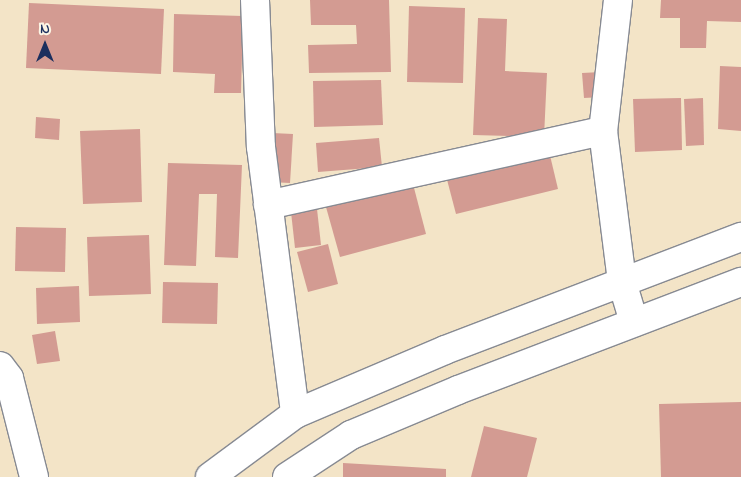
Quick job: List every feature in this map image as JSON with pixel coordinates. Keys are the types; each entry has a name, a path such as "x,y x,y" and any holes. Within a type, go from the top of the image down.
{"street":[{"path":"255,0 261,147 295,414"},
{"path":"618,0 603,131 622,282 634,322"},
{"path":"268,205 603,131"},
{"path":"210,477 295,414 445,350 741,237"},
{"path":"287,477 351,435 634,322 741,282"},
{"path":"0,366 9,378 34,477"}],"building":[{"path":"310,0 389,0 391,72 309,73 308,45 357,44 356,25 311,25"},
{"path":"661,0 741,0 741,22 707,21 706,48 680,48 680,18 660,18"},
{"path":"29,3 164,9 161,74 26,68"},
{"path":"409,6 465,8 463,83 407,82"},
{"path":"174,14 243,16 241,93 214,93 215,74 173,72"},
{"path":"478,18 507,19 505,71 547,73 544,137 473,135"},
{"path":"720,66 741,67 741,131 718,129"},
{"path":"601,72 602,97 584,98 582,73"},
{"path":"381,80 383,125 314,127 313,81"},
{"path":"681,98 682,150 635,152 633,99"},
{"path":"703,98 704,145 686,146 684,99"},
{"path":"36,117 60,119 59,140 35,138"},
{"path":"140,129 142,202 83,204 80,131"},
{"path":"272,133 293,134 290,183 270,182"},
{"path":"379,138 382,167 318,172 316,143"},
{"path":"548,147 558,189 456,214 445,172"},
{"path":"168,163 242,165 238,258 215,257 217,194 199,194 196,266 164,265"},
{"path":"413,184 426,234 340,257 326,207"},
{"path":"317,209 321,245 295,248 291,212"},
{"path":"16,227 66,228 65,272 15,271"},
{"path":"149,235 151,294 89,296 87,237"},
{"path":"328,244 338,284 308,292 297,252"},
{"path":"163,282 218,283 217,324 162,323"},
{"path":"79,286 80,322 37,324 36,288"},
{"path":"55,331 60,361 37,364 32,335"},
{"path":"741,402 741,477 661,477 659,404"},
{"path":"484,426 537,438 527,477 471,477"},
{"path":"343,463 446,469 446,477 343,477"}]}
